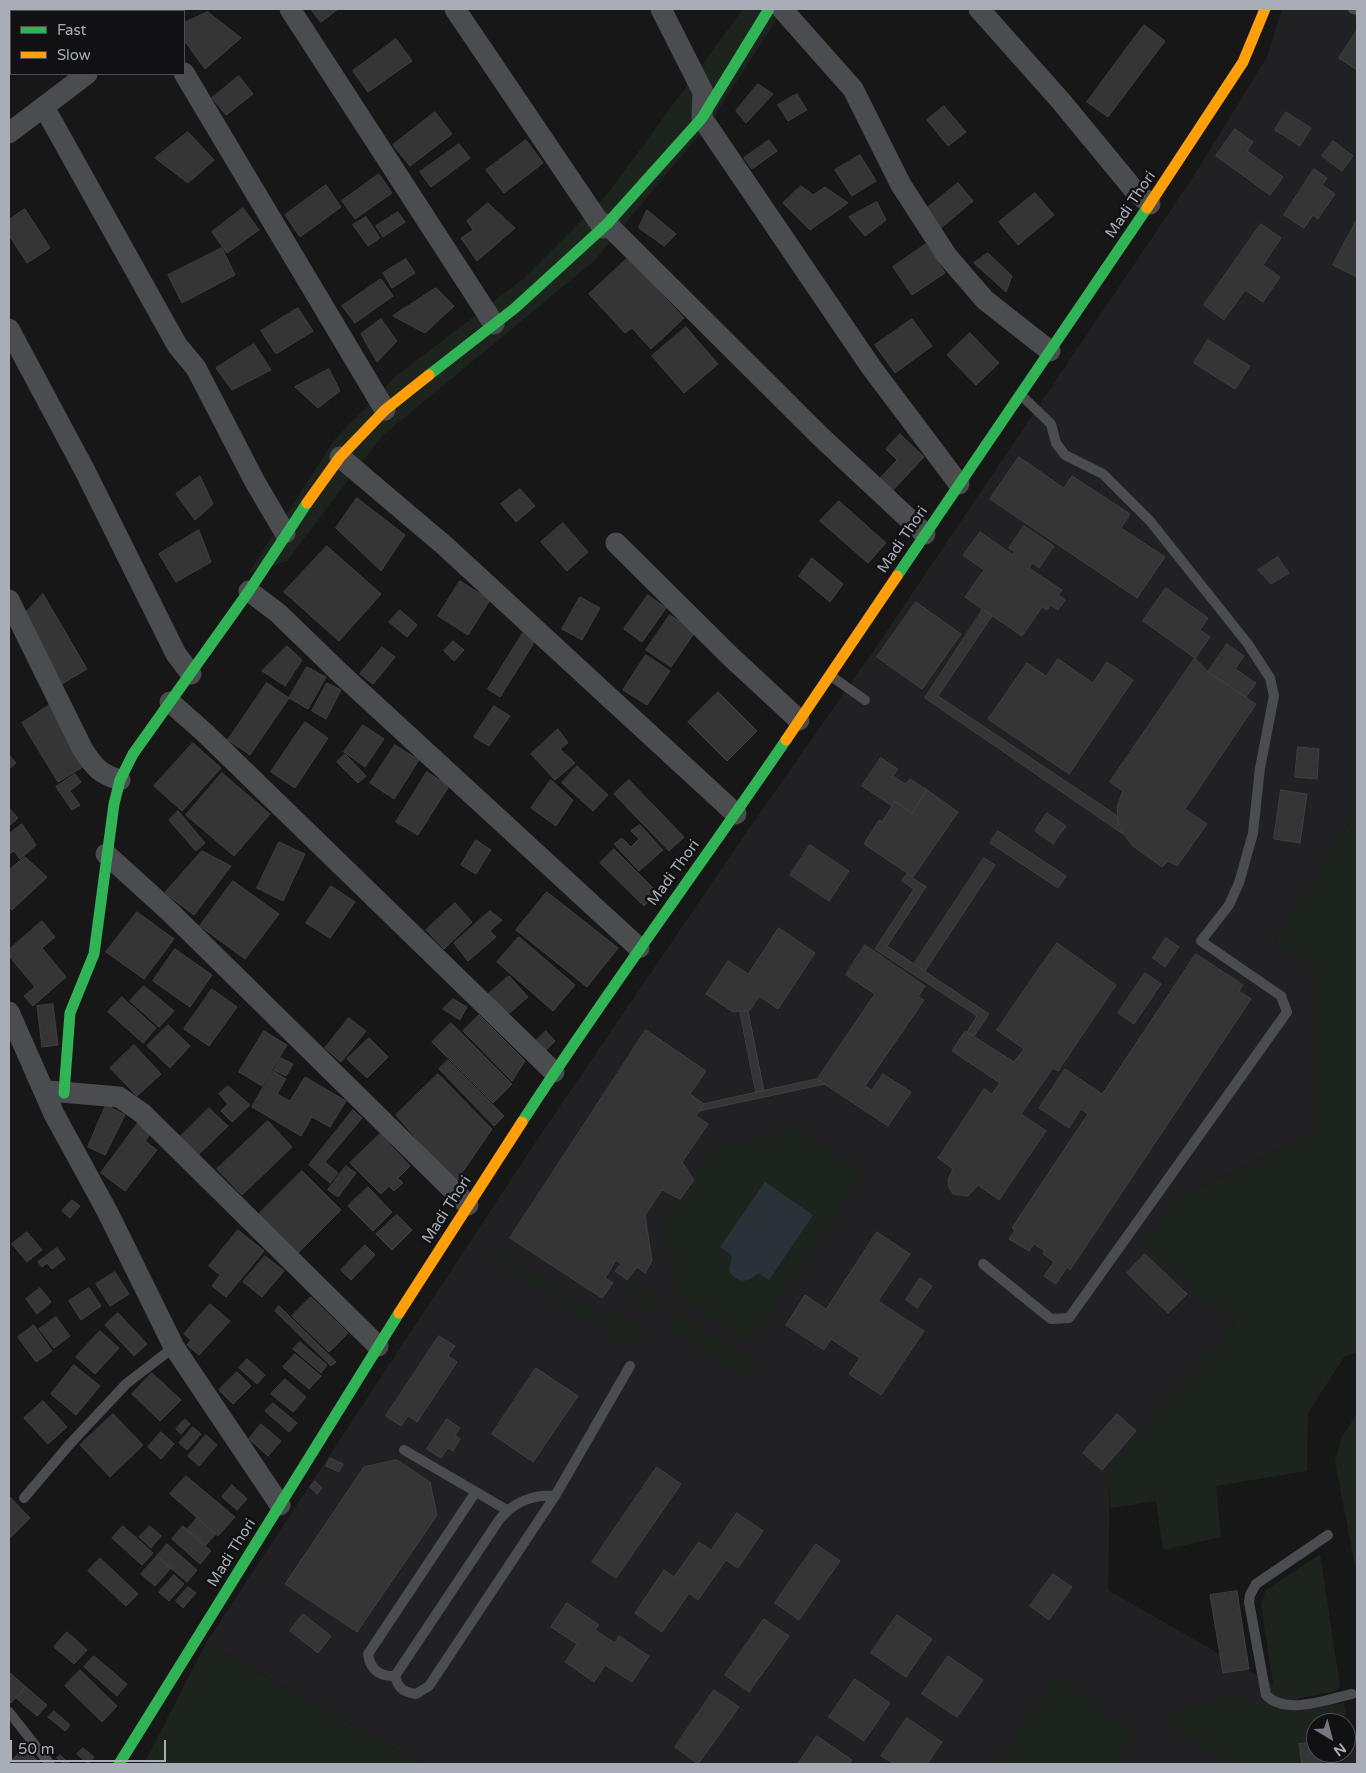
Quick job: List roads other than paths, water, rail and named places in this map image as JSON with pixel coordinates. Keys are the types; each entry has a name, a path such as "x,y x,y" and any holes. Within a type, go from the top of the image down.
{"main road":[{"path":"54,1092 70,1012 94,954 114,804 120,780 133,754 249,591 285,533 340,457 385,410 515,308 605,226 702,118 769,9"},
{"name":"Madi Thori","path":"119,1764 378,1346 554,1072 639,948 736,814 1150,204 1233,79 1243,62 1265,9"}],"street":[{"path":"290,9 494,324"},
{"path":"455,9 605,226 821,437 925,534"},
{"path":"661,9 703,92 702,118 870,367 959,484"},
{"path":"782,9 853,90 901,185 947,256 985,300 1050,351"},
{"path":"979,9 1060,100 1135,191 1150,204"},
{"path":"9,133 86,75"},
{"path":"185,75 385,410"},
{"path":"44,107 177,345 196,368 255,482 285,533"},
{"path":"9,329 85,471 176,654 191,674"},
{"path":"340,457 445,546 736,814"},
{"path":"616,543 731,657 799,720"},
{"path":"249,591 278,613 341,674 639,948"},
{"path":"9,600 83,750 94,766 105,776 120,780"},
{"path":"170,702 205,733 554,1072"},
{"path":"106,854 177,919 468,1205"},
{"path":"9,1012 54,1092 54,1114 107,1211 174,1347 280,1505"},
{"path":"54,1092 119,1097 142,1113 378,1346"}],"lane":[{"path":"1353,9 1357,10"},
{"path":"983,1264 1051,1319 1069,1318 1288,1012 1281,996 1201,941 1229,905 1239,883 1253,833 1260,768 1274,696 1270,678 1248,644 1150,521 1103,474 1065,455 1056,443 1051,424 1021,394"},
{"path":"829,676 865,700"},
{"path":"24,1498 69,1445 126,1384 174,1347"},
{"path":"555,1496 541,1495 507,1510 395,1676 397,1685 405,1692 416,1694 429,1686 555,1496 630,1366"},
{"path":"404,1450 507,1510"},
{"path":"395,1676 382,1675 375,1671 369,1664 368,1654 475,1492"},
{"path":"1328,1535 1256,1584 1250,1595 1249,1602 1266,1695 1272,1702 1293,1706 1352,1694"},
{"path":"9,1712 50,1764"}]}
